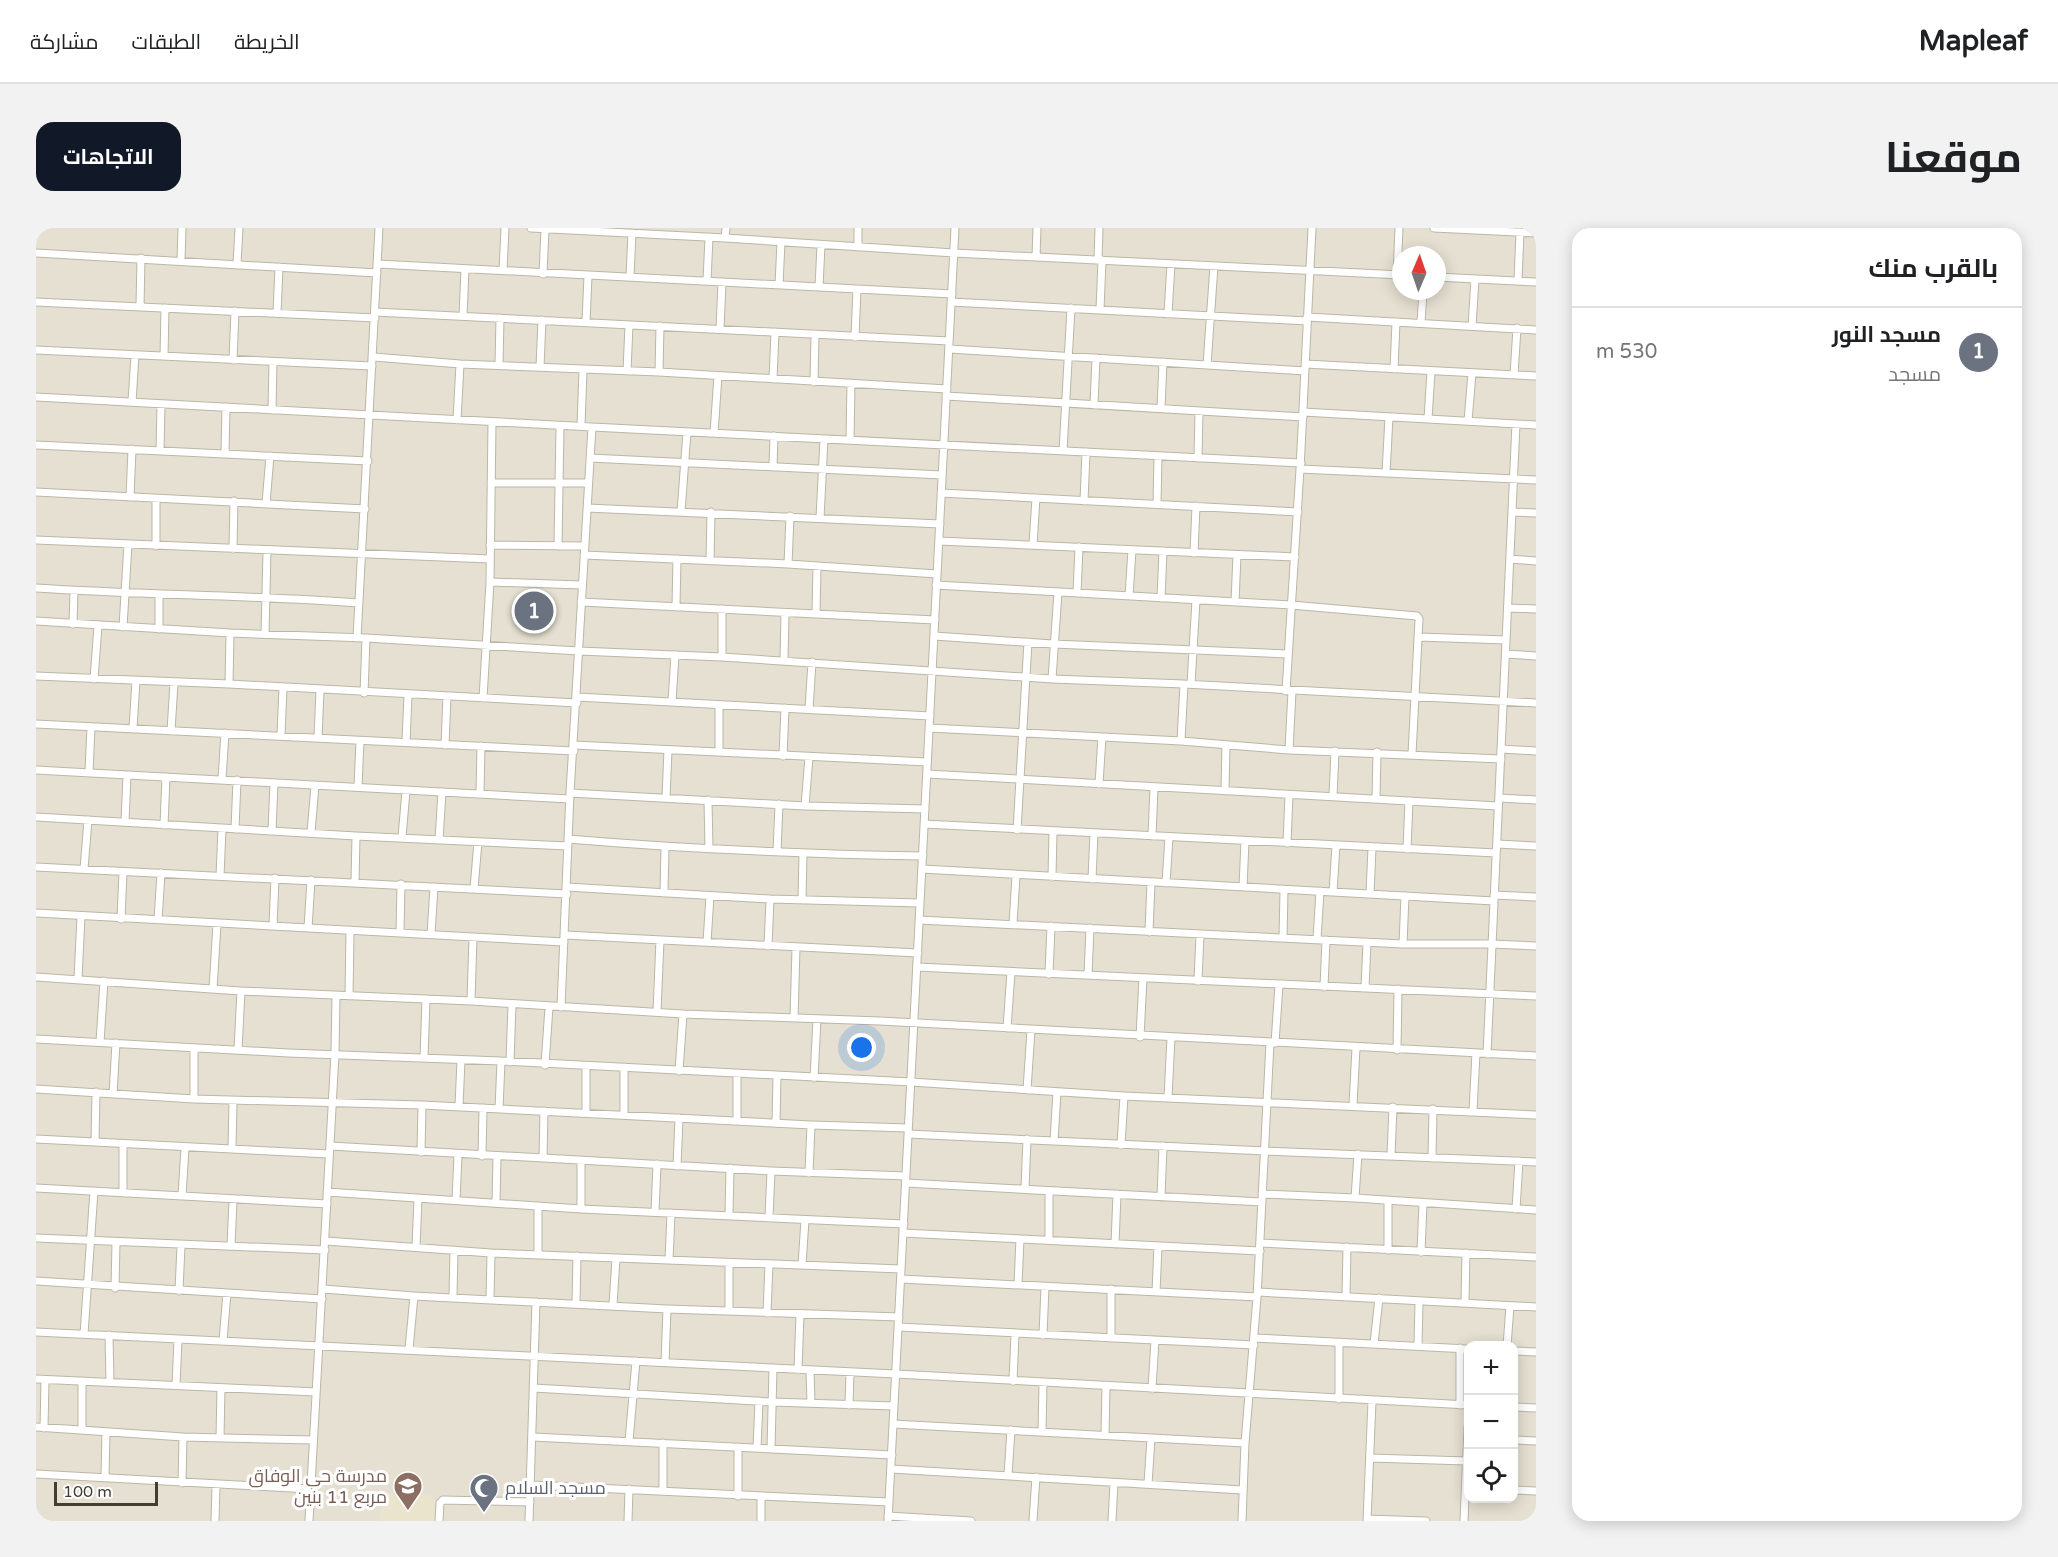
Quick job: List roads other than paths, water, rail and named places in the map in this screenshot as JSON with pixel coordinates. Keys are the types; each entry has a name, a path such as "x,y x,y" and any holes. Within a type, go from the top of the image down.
{"street":[{"path":"181,261 182,228"},
{"path":"237,264 239,228"},
{"path":"357,638 374,357 379,228"},
{"path":"503,270 505,228"},
{"path":"531,228 590,229 954,253 1392,275"},
{"path":"726,228 726,238"},
{"path":"858,228 858,247"},
{"path":"955,228 888,1519 971,1521"},
{"path":"1036,257 1037,228"},
{"path":"1099,228 1100,310"},
{"path":"1289,750 1288,654 1298,512 1312,228"},
{"path":"1399,228 1399,246"},
{"path":"1434,228 1536,233"},
{"path":"543,274 545,229"},
{"path":"1518,281 1520,232"},
{"path":"630,277 632,233"},
{"path":"707,281 708,237"},
{"path":"779,285 782,242"},
{"path":"819,287 821,245"},
{"path":"36,253 377,273"},
{"path":"140,306 141,258"},
{"path":"378,264 857,289 1071,309 1421,323 1536,330"},
{"path":"1168,314 1171,264"},
{"path":"1207,365 1214,266"},
{"path":"277,313 279,267"},
{"path":"463,316 465,269"},
{"path":"586,322 588,276"},
{"path":"1446,277 1536,282"},
{"path":"1472,326 1475,279"},
{"path":"720,329 722,282"},
{"path":"855,337 857,289"},
{"path":"1421,323 1422,300"},
{"path":"36,302 277,313 463,316 629,324 855,337 1070,357 1207,365 1394,369 1536,376"},
{"path":"164,356 165,308"},
{"path":"1063,451 1071,309"},
{"path":"233,360 235,311"},
{"path":"499,365 500,318"},
{"path":"540,368 542,320"},
{"path":"1394,369 1396,322"},
{"path":"627,371 629,324"},
{"path":"659,372 660,326"},
{"path":"1514,375 1516,328"},
{"path":"773,379 775,332"},
{"path":"814,382 815,335"},
{"path":"36,351 372,366"},
{"path":"132,402 135,355"},
{"path":"374,357 460,364 851,383 1094,405 1536,424"},
{"path":"1094,405 1096,358"},
{"path":"272,410 273,362"},
{"path":"1161,408 1163,362"},
{"path":"457,420 460,364"},
{"path":"581,426 583,370"},
{"path":"1428,420 1431,371"},
{"path":"1468,421 1472,373"},
{"path":"714,433 718,376"},
{"path":"850,440 851,383"},
{"path":"36,397 592,428 1198,458 1386,473 1536,480"},
{"path":"160,451 161,404"},
{"path":"225,454 226,407"},
{"path":"1198,458 1199,411"},
{"path":"1386,473 1389,417"},
{"path":"483,698 490,559 492,422"},
{"path":"1487,1054 1516,424"},
{"path":"558,546 560,426"},
{"path":"561,1008 570,796 592,428"},
{"path":"681,512 687,432"},
{"path":"773,467 774,436"},
{"path":"820,518 824,439"},
{"path":"36,444 368,461"},
{"path":"130,497 132,449"},
{"path":"1084,501 1086,452"},
{"path":"266,503 270,456"},
{"path":"1157,504 1158,456"},
{"path":"590,458 942,475"},
{"path":"491,483 588,483"},
{"path":"36,492 364,509"},
{"path":"941,493 1298,512"},
{"path":"1033,545 1036,498"},
{"path":"156,499 156,546"},
{"path":"233,549 234,501"},
{"path":"1194,553 1196,506"},
{"path":"587,508 711,512 940,525"},
{"path":"710,561 711,512"},
{"path":"1512,512 1536,513"},
{"path":"788,564 790,516"},
{"path":"36,540 490,559"},
{"path":"939,541 1294,557"},
{"path":"123,627 128,544"},
{"path":"490,545 584,546"},
{"path":"1077,593 1079,548"},
{"path":"1129,596 1131,550"},
{"path":"265,634 267,551"},
{"path":"1161,598 1163,551"},
{"path":"584,555 788,564 937,574"},
{"path":"1235,602 1237,555"},
{"path":"676,606 677,559"},
{"path":"1510,559 1536,561"},
{"path":"816,614 817,566"},
{"path":"489,582 582,585"},
{"path":"936,585 1291,605 1417,616 1419,620 1412,754"},
{"path":"36,588 124,594 358,603"},
{"path":"73,624 74,591"},
{"path":"1052,679 1058,592"},
{"path":"159,595 159,629"},
{"path":"1181,741 1196,600"},
{"path":"581,602 935,620"},
{"path":"1508,608 1536,609"},
{"path":"722,609 722,657"},
{"path":"784,661 785,613"},
{"path":"36,621 812,662 1052,679 1536,703"},
{"path":"94,679 98,626"},
{"path":"229,684 230,633"},
{"path":"934,636 1053,644 1288,654"},
{"path":"1418,637 1506,640"},
{"path":"364,693 366,638"},
{"path":"1017,830 1028,642"},
{"path":"1506,654 1536,656"},
{"path":"672,701 675,656"},
{"path":"809,709 812,662"},
{"path":"36,676 483,698 672,701 930,716"},
{"path":"133,728 136,681"},
{"path":"171,731 174,683"},
{"path":"281,735 283,688"},
{"path":"318,738 320,690"},
{"path":"406,742 408,695"},
{"path":"445,745 447,696"},
{"path":"719,705 719,752"},
{"path":"783,756 785,708"},
{"path":"36,724 445,745 668,750 927,762"},
{"path":"89,772 91,727"},
{"path":"929,728 1181,741 1289,750 1501,759"},
{"path":"222,779 225,733"},
{"path":"1099,784 1102,737"},
{"path":"358,788 360,741"},
{"path":"1225,791 1226,745"},
{"path":"480,793 481,746"},
{"path":"1501,749 1536,751"},
{"path":"666,798 668,750"},
{"path":"1333,796 1335,751"},
{"path":"1376,800 1377,752"},
{"path":"806,806 808,757"},
{"path":"36,770 406,791 666,798 806,806 925,809"},
{"path":"927,774 1498,806"},
{"path":"125,822 127,775"},
{"path":"164,825 166,777"},
{"path":"236,829 237,780"},
{"path":"272,831 274,783"},
{"path":"311,832 315,786"},
{"path":"1152,836 1154,787"},
{"path":"402,837 406,791"},
{"path":"439,840 442,792"},
{"path":"1287,843 1289,795"},
{"path":"1499,798 1536,800"},
{"path":"708,800 709,849"},
{"path":"1407,849 1409,801"},
{"path":"777,852 779,804"},
{"path":"36,817 478,842 923,855"},
{"path":"84,869 88,820"},
{"path":"924,824 1496,853"},
{"path":"220,876 222,828"},
{"path":"1052,877 1053,831"},
{"path":"1092,879 1094,833"},
{"path":"355,882 356,836"},
{"path":"1166,883 1169,837"},
{"path":"1242,887 1245,841"},
{"path":"474,888 478,842"},
{"path":"1497,844 1536,846"},
{"path":"1333,892 1336,845"},
{"path":"664,893 665,847"},
{"path":"1370,894 1372,848"},
{"path":"802,900 803,853"},
{"path":"36,867 434,887 920,903"},
{"path":"922,869 1405,896 1536,897"},
{"path":"121,919 123,872"},
{"path":"158,920 161,873"},
{"path":"1013,924 1016,876"},
{"path":"273,926 275,878"},
{"path":"308,928 311,880"},
{"path":"1149,932 1151,882"},
{"path":"400,932 401,884"},
{"path":"431,934 434,887"},
{"path":"1282,938 1284,890"},
{"path":"1317,939 1320,891"},
{"path":"707,942 710,896"},
{"path":"1403,944 1405,896"},
{"path":"768,946 770,899"},
{"path":"36,913 473,937 660,940 918,953"},
{"path":"78,979 81,916"},
{"path":"919,920 1403,944 1536,946"},
{"path":"213,989 217,924"},
{"path":"1049,974 1051,926"},
{"path":"1088,975 1090,928"},
{"path":"349,996 350,930"},
{"path":"1198,981 1200,935"},
{"path":"471,1001 473,937"},
{"path":"657,1012 660,940"},
{"path":"1324,987 1326,940"},
{"path":"1365,988 1367,942"},
{"path":"794,1018 796,948"},
{"path":"917,967 1536,996"},
{"path":"1007,1028 1011,972"},
{"path":"36,977 241,991 471,1001 561,1008 914,1023 1536,1056"},
{"path":"1140,1036 1143,978"},
{"path":"100,1042 104,981"},
{"path":"1242,1521 1245,1443 1258,1295 1267,1101 1279,985"},
{"path":"1396,1050 1398,989"},
{"path":"238,1050 241,991"},
{"path":"309,1521 326,1241 336,996"},
{"path":"424,1058 426,999"},
{"path":"510,1062 512,1004"},
{"path":"545,1065 549,1007"},
{"path":"679,1071 683,1014"},
{"path":"814,1078 817,1019"},
{"path":"1027,1090 1031,1030"},
{"path":"36,1038 194,1048 911,1082 1124,1096 1536,1114"},
{"path":"1167,1097 1171,1038"},
{"path":"113,1094 116,1043"},
{"path":"194,1048 194,1099"},
{"path":"1353,1105 1356,1048"},
{"path":"1473,1111 1476,1053"},
{"path":"459,1106 461,1060"},
{"path":"499,1109 501,1061"},
{"path":"586,1066 586,1113"},
{"path":"624,1068 624,1115"},
{"path":"737,1074 737,1120"},
{"path":"776,1123 777,1076"},
{"path":"36,1089 233,1101 422,1104 737,1120 1121,1145 1536,1162"},
{"path":"94,1142 96,1092"},
{"path":"1054,1141 1057,1092"},
{"path":"1121,1145 1124,1096"},
{"path":"232,1149 233,1101"},
{"path":"421,1152 422,1104"},
{"path":"1391,1155 1393,1107"},
{"path":"482,1156 483,1108"},
{"path":"1432,1158 1433,1109"},
{"path":"543,1158 544,1111"},
{"path":"677,1166 679,1118"},
{"path":"809,1173 811,1125"},
{"path":"36,1139 185,1148 421,1152 543,1158 906,1179 1025,1190 1262,1202"},
{"path":"1025,1190 1027,1139"},
{"path":"123,1144 123,1193"},
{"path":"1161,1197 1163,1146"},
{"path":"183,1196 185,1148"},
{"path":"1355,1198 1358,1154"},
{"path":"456,1200 458,1155"},
{"path":"496,1203 497,1157"},
{"path":"581,1161 581,1209"},
{"path":"1516,1209 1519,1161"},
{"path":"655,1212 657,1164"},
{"path":"729,1215 730,1168"},
{"path":"769,1217 771,1171"},
{"path":"36,1188 327,1204"},
{"path":"84,1335 94,1191"},
{"path":"1049,1191 1049,1240"},
{"path":"327,1192 581,1209 904,1224"},
{"path":"1115,1244 1117,1194"},
{"path":"1262,1194 1536,1210"},
{"path":"416,1247 418,1199"},
{"path":"231,1246 233,1200"},
{"path":"1388,1201 1388,1250"},
{"path":"1421,1252 1423,1203"},
{"path":"538,1206 538,1255"},
{"path":"669,1260 671,1213"},
{"path":"802,1264 805,1220"},
{"path":"903,1233 1158,1246 1347,1247 1536,1257"},
{"path":"36,1238 325,1250"},
{"path":"1018,1285 1020,1239"},
{"path":"326,1241 491,1253 901,1269"},
{"path":"115,1288 116,1242"},
{"path":"179,1291 181,1245"},
{"path":"1156,1292 1158,1246"},
{"path":"1346,1297 1347,1247"},
{"path":"453,1297 454,1250"},
{"path":"490,1299 491,1253"},
{"path":"1465,1303 1466,1253"},
{"path":"576,1303 577,1256"},
{"path":"613,1305 616,1259"},
{"path":"729,1263 729,1310"},
{"path":"767,1312 769,1264"},
{"path":"901,1280 1156,1292 1378,1298 1536,1307"},
{"path":"36,1281 115,1288 322,1299"},
{"path":"1043,1335 1045,1287"},
{"path":"322,1289 667,1309 899,1317"},
{"path":"1110,1338 1112,1289"},
{"path":"223,1341 227,1293"},
{"path":"409,1349 414,1296"},
{"path":"1374,1344 1378,1298"},
{"path":"1418,1346 1419,1300"},
{"path":"529,1521 536,1302"},
{"path":"1507,1341 1510,1306"},
{"path":"665,1363 667,1309"},
{"path":"798,1370 800,1314"},
{"path":"898,1327 1155,1340 1339,1342 1464,1348 1460,1405"},
{"path":"36,1332 896,1374 1464,1406"},
{"path":"1013,1381 1015,1334"},
{"path":"109,1335 110,1382"},
{"path":"176,1385 178,1339"},
{"path":"1152,1389 1155,1340"},
{"path":"1339,1342 1339,1399"},
{"path":"1518,1351 1536,1352"},
{"path":"629,1441 636,1361"},
{"path":"771,1449 773,1368"},
{"path":"810,1370 811,1403"},
{"path":"849,1405 850,1372"},
{"path":"36,1379 316,1392"},
{"path":"45,1380 40,1427 183,1437 313,1440"},
{"path":"82,1381 82,1430"},
{"path":"1042,1432 1043,1382"},
{"path":"1105,1435 1106,1386"},
{"path":"220,1438 221,1388"},
{"path":"534,1388 894,1407"},
{"path":"757,1448 759,1401"},
{"path":"1372,1401 1367,1520 1426,1521"},
{"path":"1518,1407 1536,1408"},
{"path":"893,1424 1245,1443"},
{"path":"1008,1475 1011,1430"},
{"path":"105,1477 106,1432"},
{"path":"182,1483 183,1437"},
{"path":"533,1437 892,1455"},
{"path":"1148,1484 1151,1438"},
{"path":"1518,1440 1536,1441"},
{"path":"663,1443 663,1491"},
{"path":"738,1448 738,1496"},
{"path":"1370,1458 1464,1461"},
{"path":"891,1469 1243,1490"},
{"path":"36,1474 310,1489"},
{"path":"1033,1521 1036,1477"},
{"path":"1112,1521 1114,1483"},
{"path":"215,1521 216,1485"},
{"path":"531,1485 889,1502"},
{"path":"628,1521 629,1490"},
{"path":"1518,1490 1536,1491"},
{"path":"761,1497 761,1521"},
{"path":"439,1521 440,1503 443,1500 530,1502"},
{"path":"1464,1521 1466,1503"}],"place":[{"name":"مسجد النور","path":"534,611"},
{"name":"مدرسة حي الوفاق مربع 11 بنين","path":"408,1512"},
{"name":"مسجد السلام","path":"484,1514"}]}
